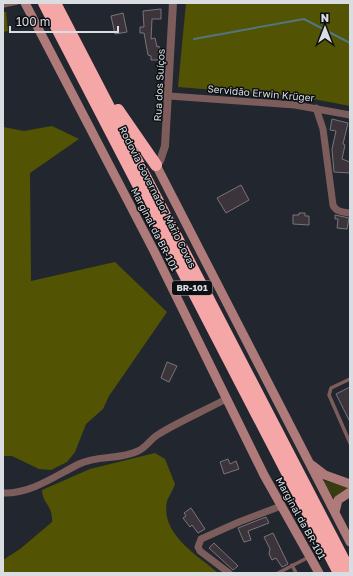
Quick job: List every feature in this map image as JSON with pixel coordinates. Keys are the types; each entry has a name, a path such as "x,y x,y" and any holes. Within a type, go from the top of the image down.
{"highway":[{"name":"Rodovia Governador Mário Covas","path":"44,3 339,573"},
{"name":"Rodovia Governador Mário Covas","path":"55,3 350,572"},
{"path":"87,65 156,165"}],"main road":[{"name":"Marginal da BR-101","path":"25,3 157,256 226,399 281,506 319,573"},
{"path":"156,165 350,542"},
{"path":"310,464 325,475 350,484"},
{"path":"335,512 338,500 350,492"}],"street":[{"name":"Rua dos Suíços","path":"156,165 160,161 165,146 169,96 173,3"},
{"name":"Servidão Erwin Krüger","path":"169,96 265,102 316,108 350,115"},
{"path":"316,108 323,129 333,205 339,211 350,213"},
{"path":"3,493 22,491 34,487 89,460 129,455 139,451 146,447 157,434 226,399"},
{"path":"229,573 200,551 198,547 201,539 239,522 281,506"}],"lane":[{"path":"3,6 17,3"},
{"path":"350,379 331,388 329,395 350,443"},
{"path":"278,573 310,557"},
{"path":"292,565 296,573"}],"shaded area":[{"path":"186,3 350,3 350,106 303,97 178,87"},
{"path":"3,12 6,12 8,31 3,32"},
{"path":"52,126 79,139 30,173 31,281 115,262 167,312 109,396 103,409 86,424 75,452 67,462 51,470 39,469 12,456 3,456 3,127 24,131"},
{"path":"155,453 165,459 175,484 167,501 166,513 169,524 182,543 218,573 3,573 3,560 20,549 52,522 51,512 42,494 42,490 90,469"},
{"path":"321,480 350,487 334,499"}],"building":[{"path":"161,9 161,19 152,19 151,39 155,38 157,47 159,46 161,60 151,60 151,56 148,55 144,33 140,33 140,27 144,27 143,11"},
{"path":"123,13 127,32 115,34 111,16"},
{"path":"332,119 348,123 343,144 345,145 342,159 350,162 350,173 334,172 332,149 336,131 330,130"},
{"path":"241,185 249,200 226,213 217,198"},
{"path":"299,213 305,213 305,216 309,216 309,225 293,224 293,215 299,215"},
{"path":"335,215 349,218 347,229 337,228 338,219 335,219"},
{"path":"167,362 177,366 169,382 161,378"},
{"path":"350,387 350,422 336,394"},
{"path":"228,459 230,464 236,461 239,469 224,474 220,462"},
{"path":"191,508 205,529 198,533 192,525 190,527 183,518 186,516 184,513"},
{"path":"266,517 269,523 248,531 251,540 244,542 238,528"},
{"path":"273,533 288,564 282,567 276,558 272,560 269,554 270,549 264,537"},
{"path":"214,543 238,566 233,570 209,548"}],"waterway":[{"path":"194,39 304,19 350,43"}]}
